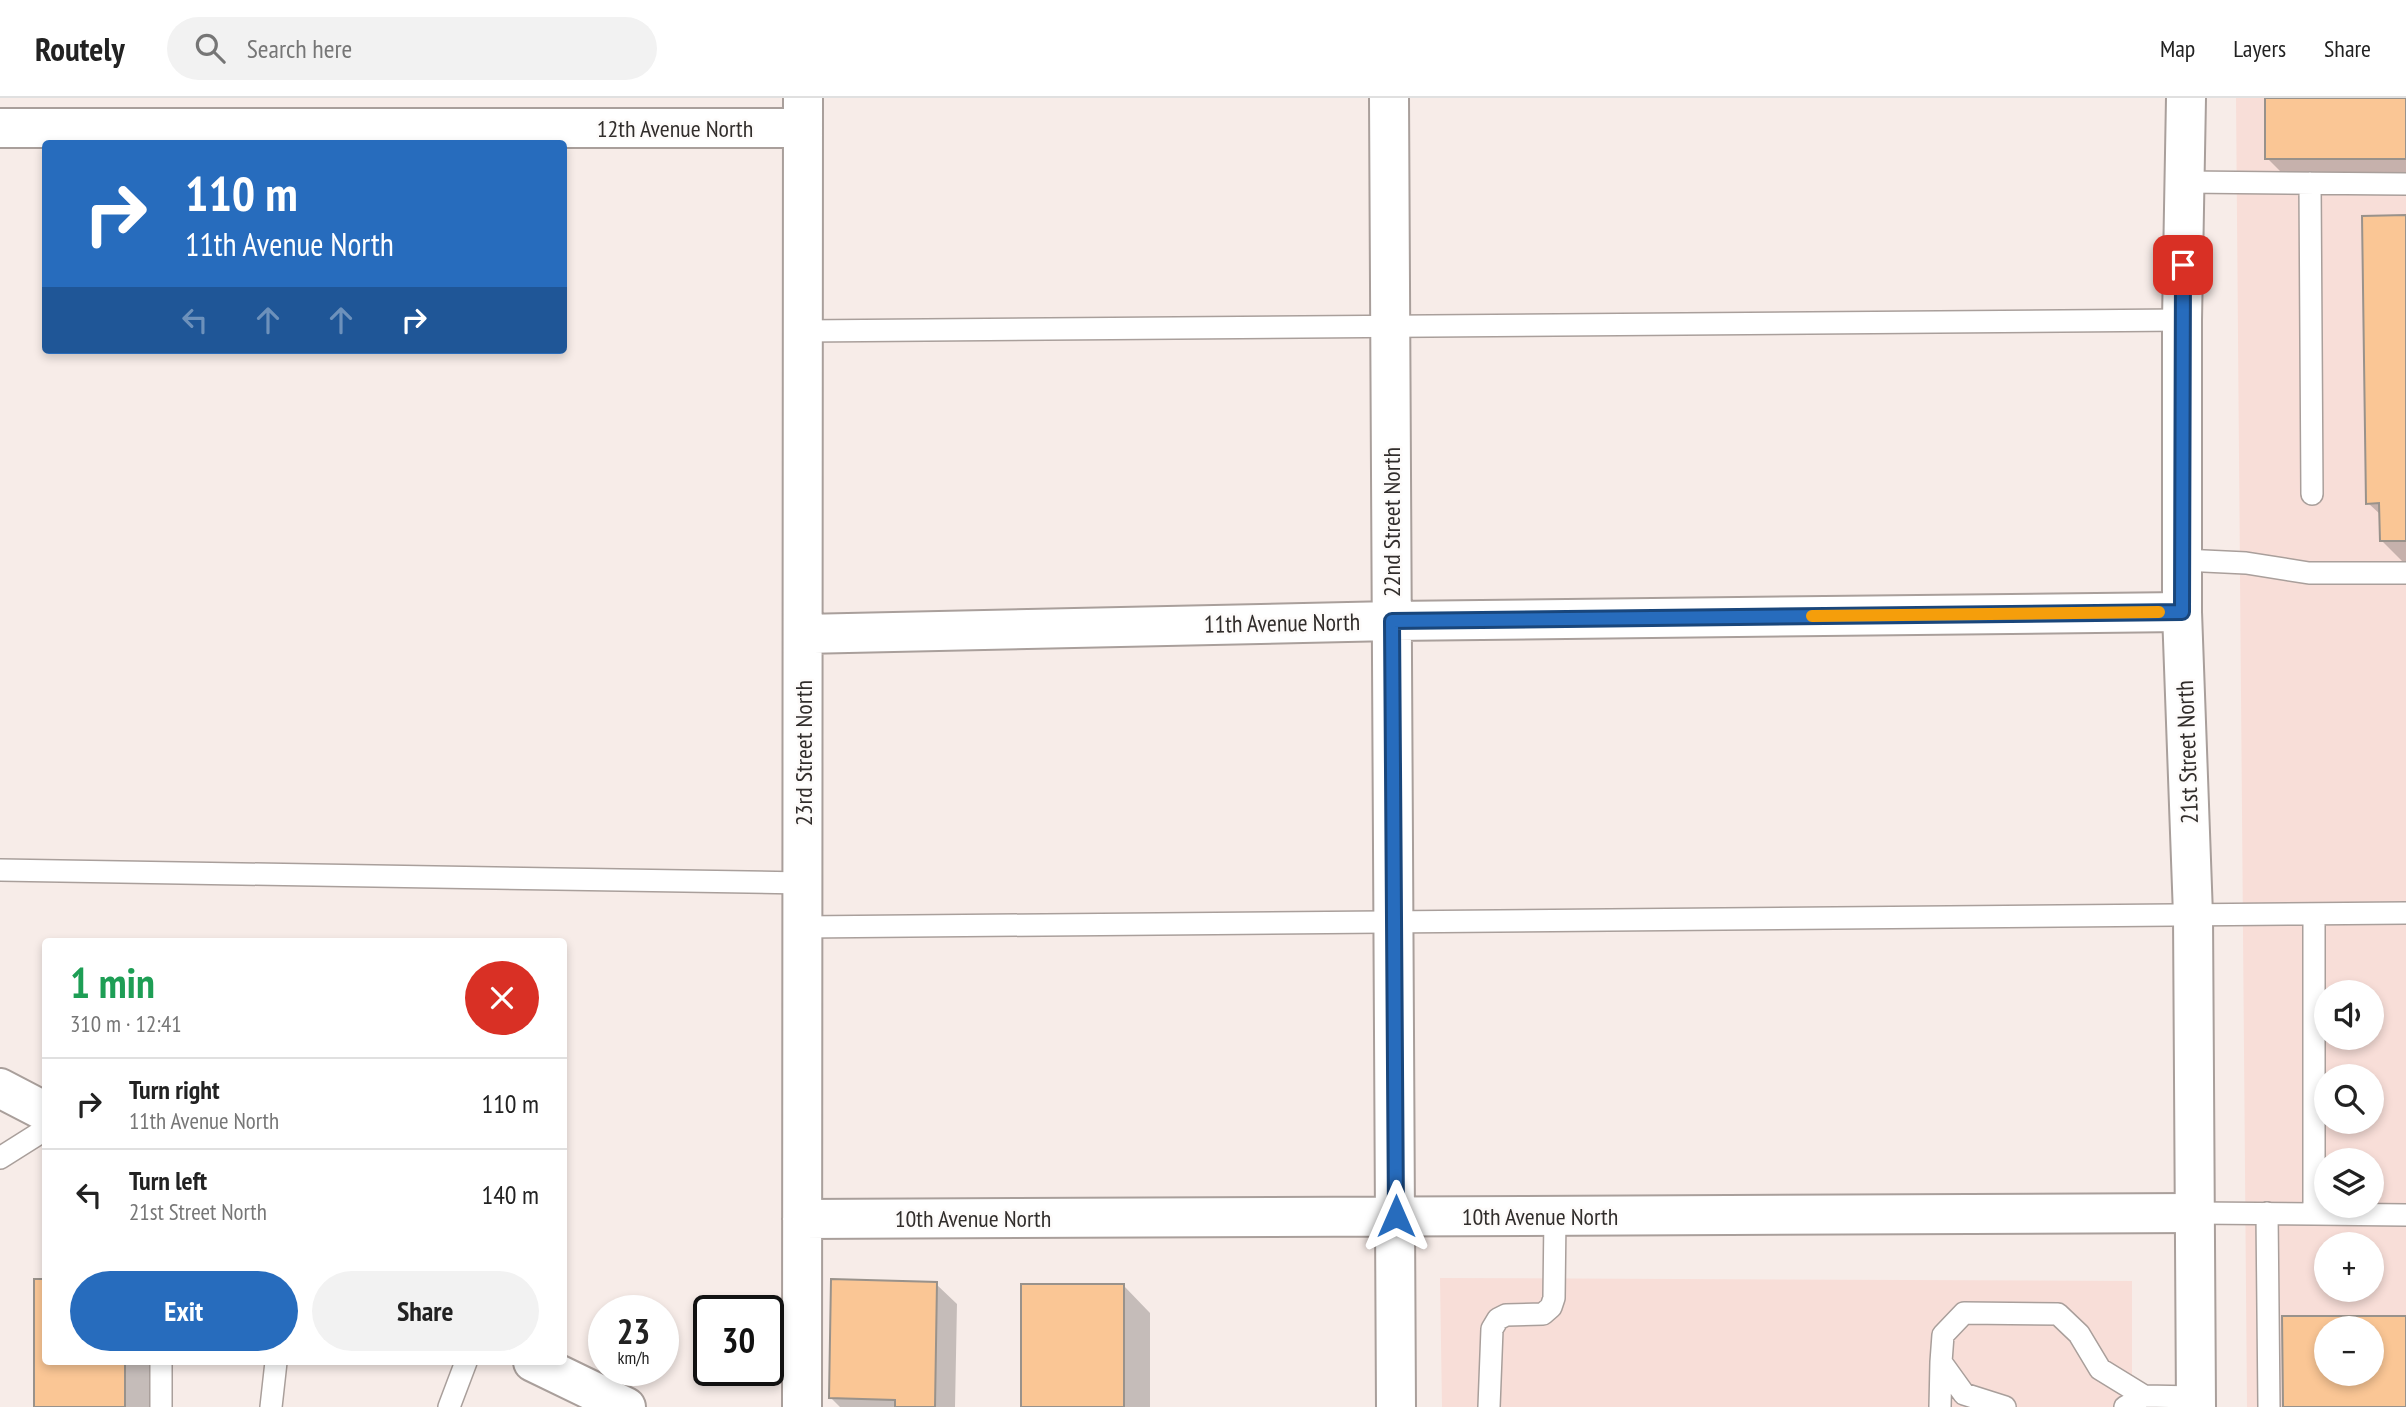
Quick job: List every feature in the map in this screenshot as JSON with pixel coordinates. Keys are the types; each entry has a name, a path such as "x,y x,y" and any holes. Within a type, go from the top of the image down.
{"street":[{"name":"22nd Street North","path":"1389,98 1396,1407"},
{"name":"21st Street North","path":"2186,98 2182,320 2182,612 2193,915 2196,1402"},
{"name":"12th Avenue North","path":"0,128 803,113"},
{"name":"23rd Street North","path":"802,1407 803,113"},
{"name":"11th Avenue North","path":"803,634 1392,621 2182,612"},
{"path":"0,1088 42,1110"},
{"name":"10th Avenue North","path":"802,1219 2195,1213"},
{"path":"539,1365 626,1407"}],"lane":[{"path":"2185,182 2406,184"},
{"path":"2311,183 2312,494"},
{"path":"803,331 2182,320"},
{"path":"2183,560 2246,563 2309,573 2406,573"},
{"path":"0,870 803,883"},
{"path":"803,927 2406,913"},
{"path":"2314,914 2314,1148"},
{"path":"0,1158 42,1132"},
{"path":"2195,1213 2314,1214"},
{"path":"2267,1213 2269,1407"},
{"path":"2384,1214 2406,1214"},
{"path":"1489,1407 1492,1329 1498,1319 1506,1315 1543,1314 1551,1307 1554,1298 1555,1216"},
{"path":"1940,1407 1943,1335 1964,1313 2058,1314 2079,1334 2100,1369 2144,1396 2196,1402"},
{"path":"1941,1362 1964,1394 2004,1407"},
{"path":"161,1365 161,1407"},
{"path":"271,1407 276,1365"},
{"path":"449,1407 465,1365"},
{"path":"2125,1407 2144,1396"}],"shaded area":[{"path":"2236,98 2406,98 2406,1407 2247,1407"},
{"path":"1440,1278 2132,1281 2132,1407 1442,1407"}],"building":[{"path":"2265,98 2406,98 2406,159 2265,159"},
{"path":"2406,215 2406,541 2380,541 2379,503 2366,504 2362,216"},
{"path":"34,1279 42,1279 42,1365 125,1365 125,1407 34,1407"},
{"path":"831,1279 937,1282 935,1407 895,1407 895,1400 829,1398"},
{"path":"1021,1284 1124,1284 1124,1407 1021,1407"},
{"path":"2282,1316 2314,1316 2314,1386 2384,1386 2384,1316 2406,1316 2406,1407 2283,1407"}],"slow traffic":[{"path":"1812,616 2159,612"}],"route":[{"path":"1396,1216 1392,621 2182,612 2183,265"}]}
